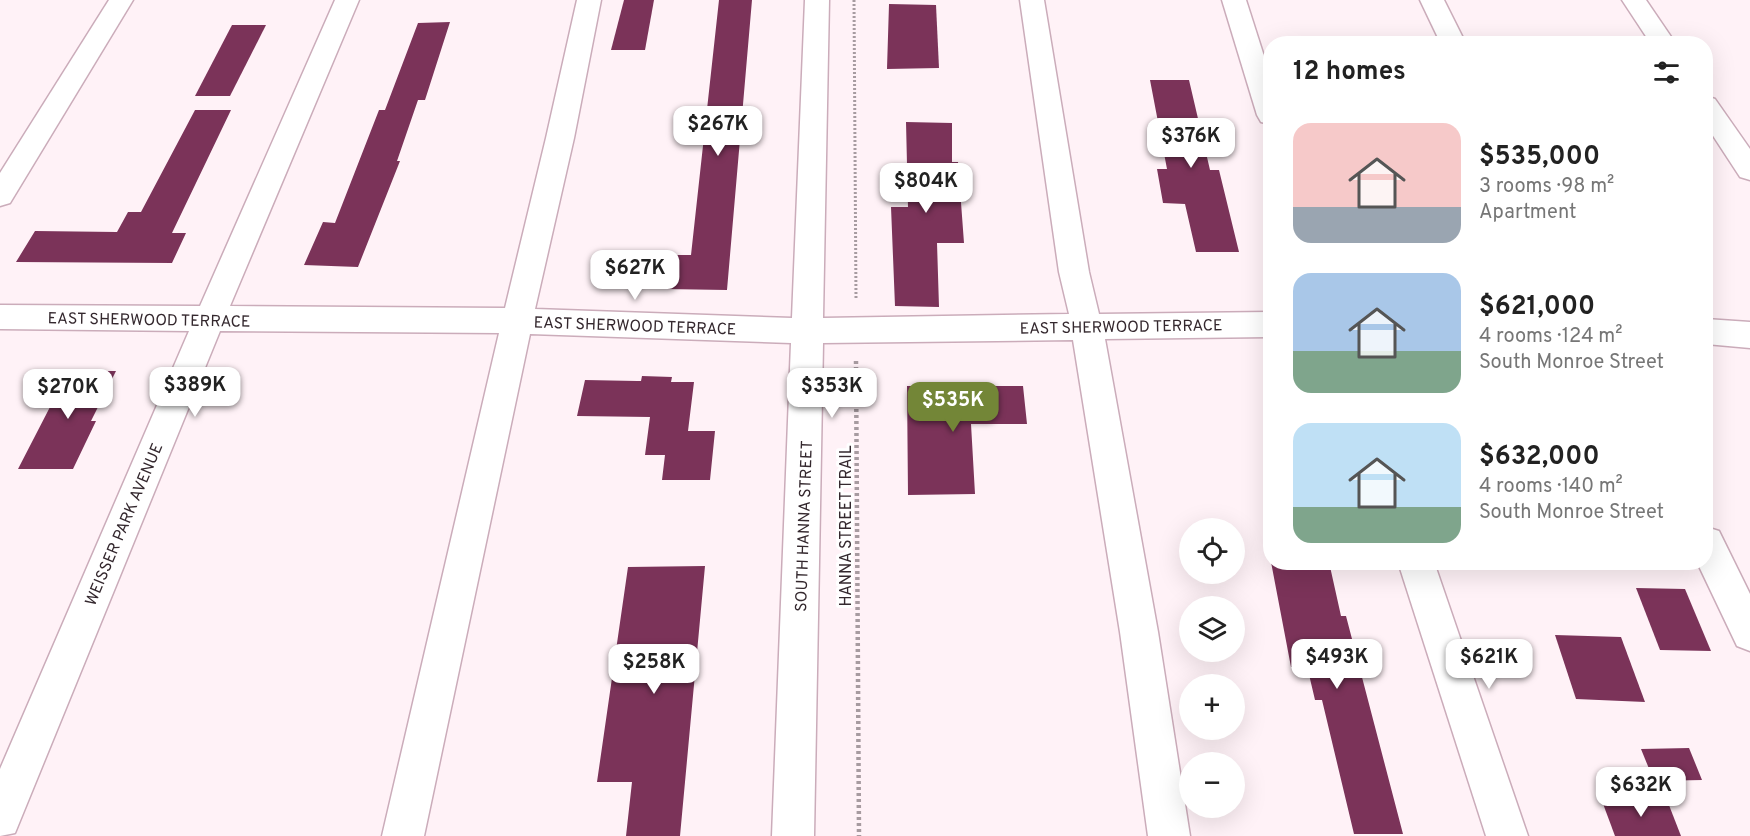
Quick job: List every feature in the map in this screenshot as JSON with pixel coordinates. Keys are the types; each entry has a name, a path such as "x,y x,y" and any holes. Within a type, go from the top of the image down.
{"street":[{"path":"0,196 121,0"},
{"name":"WEISSER PARK AVENUE","path":"0,818 208,320 347,0"},
{"path":"403,836 589,0"},
{"name":"SOUTH HANNA STREET","path":"793,836 818,0"},
{"path":"1032,0 1074,272 1087,327 1139,632 1170,836"},
{"path":"1234,0 1263,93"},
{"path":"1432,0 1450,36"},
{"path":"1634,0 1659,36"},
{"path":"1713,115 1750,170"},
{"name":"EAST SHERWOOD TERRACE","path":"0,317 517,321 809,331 1263,324"},
{"path":"1713,332 1750,335"},
{"path":"1713,557 1750,633"},
{"path":"1419,570 1507,836"}],"path":[{"name":"HANNA STREET TRAIL","path":"854,0 859,836"}],"building":[{"path":"624,0 654,0 645,50 611,50"},
{"path":"719,0 752,0 727,290 665,289 670,255 691,255"},
{"path":"889,4 936,5 939,68 887,69"},
{"path":"450,22 425,100 418,100 397,161 400,161 358,267 304,265 323,222 335,223 379,110 385,110 418,23"},
{"path":"232,25 266,25 230,96 195,96"},
{"path":"1150,80 1189,80 1210,170 1219,170 1239,252 1196,252 1185,204 1163,203 1157,169 1167,169"},
{"path":"195,110 231,110 172,233 186,233 172,263 16,262 35,231 117,232 128,212 141,212"},
{"path":"906,122 952,123 952,162 958,162 964,243 937,243 939,307 895,306 891,207 908,207"},
{"path":"63,371 116,371 91,421 96,421 73,469 18,469 50,407 44,407"},
{"path":"642,376 672,377 671,382 694,382 688,431 715,431 710,480 662,480 665,455 645,455 650,417 577,416 585,380 641,381"},
{"path":"907,386 1023,386 1027,424 971,424 975,494 908,495"},
{"path":"705,566 680,836 626,836 632,782 597,782 628,567"},
{"path":"1273,570 1331,570 1341,616 1346,616 1403,834 1354,834 1322,700 1315,700 1307,666 1291,667"},
{"path":"1636,588 1685,589 1711,651 1660,650"},
{"path":"1555,635 1621,637 1645,702 1576,699"},
{"path":"1689,748 1702,780 1654,781 1641,749"},
{"path":"1667,800 1681,836 1615,836 1602,801"}]}
